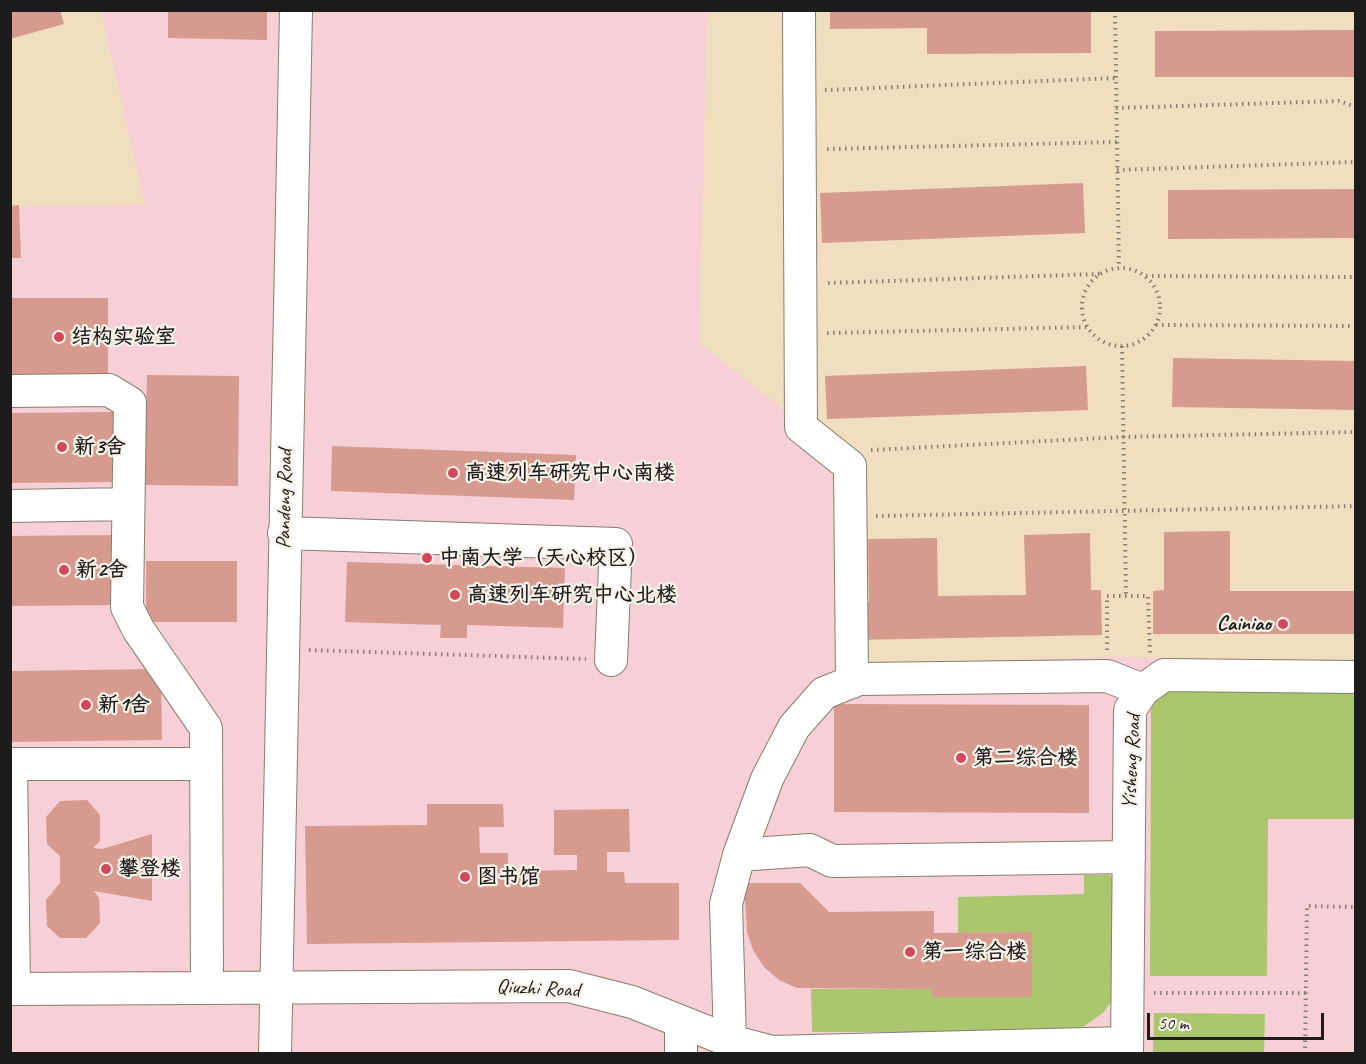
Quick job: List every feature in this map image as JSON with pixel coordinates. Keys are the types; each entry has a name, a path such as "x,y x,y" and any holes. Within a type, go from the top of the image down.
{"street":[{"name":"Pandeng Road","path":"274,1053 296,10"},
{"path":"799,10 801,427 850,466 852,682"},
{"path":"10,391 109,390 130,403 127,608 138,629 206,728 207,988"},
{"path":"10,506 128,504"},
{"path":"284,533 616,544 611,660"},
{"name":"Yisheng Road","path":"1127,1048 1130,710 1143,690 1164,675 1356,677"},
{"path":"730,1041 726,904 740,855 767,779 794,727 824,693 858,679 1110,676 1143,690"},
{"path":"12,989 11,765 206,764"},
{"path":"740,855 810,850 832,861 1129,856"},
{"name":"Qiuzhi Road","path":"12,989 569,986 632,1002 730,1041 772,1052 1127,1048"},
{"path":"681,1022 681,1053"}],"path":[{"path":"1115,10 1119,268"},
{"path":"819,93 825,90 1116,78"},
{"path":"1116,108 1339,101 1356,107"},
{"path":"821,149 842,151 1117,142"},
{"path":"1117,170 1356,162"},
{"path":"800,284 1100,274 1119,268 1131,269 1145,276 1159,294 1161,306 1156,325 1144,340 1122,346 1107,344 1095,337 1087,327 1082,314 1082,301 1086,288 1100,274"},
{"path":"1145,276 1356,277"},
{"path":"1156,325 1356,326"},
{"path":"801,334 1087,327"},
{"path":"1122,346 1126,596"},
{"path":"850,466 869,450 1123,438 1356,432"},
{"path":"850,516 1356,506"},
{"path":"1107,651 1107,596 1148,596 1150,651"},
{"path":"333,651 611,660"},
{"path":"1305,1053 1307,906 1356,907"},
{"path":"1128,993 1306,993"}],"shaded area":[{"name":"中南大学（天心校区）","path":"101,11 707,11 699,343 844,458 844,664 1115,657 1355,661 1355,1053 11,1053 10,207 145,205"}],"green space":[{"path":"1170,684 1355,685 1355,819 1268,819 1267,976 1150,976 1151,707"},
{"path":"1084,875 1110,875 1116,884 1114,998 1103,1013 1083,1027 1058,1032 812,1032 811,989 932,989 933,997 1032,997 1032,932 958,933 958,897 1084,894"},
{"path":"1154,1013 1265,1014 1264,1053 1153,1053"}],"building":[{"path":"10,10 60,10 64,24 10,39"},
{"path":"168,10 267,10 267,40 168,38"},
{"path":"830,10 1091,10 1091,53 927,54 927,28 830,29"},
{"path":"1356,30 1356,77 1155,77 1155,31"},
{"path":"1083,183 1085,233 822,243 820,193"},
{"path":"1356,189 1356,238 1168,239 1168,190"},
{"path":"19,205 21,258 10,258 10,206"},
{"name":"结构实验室","path":"10,298 108,298 108,376 10,377"},
{"path":"1173,358 1356,361 1356,410 1172,407"},
{"path":"1086,366 1088,410 827,419 825,376"},
{"path":"147,375 239,376 238,486 145,485"},
{"name":"新3舍","path":"113,412 114,482 10,483 10,413"},
{"name":"高速列车研究中心南楼","path":"332,446 576,455 574,500 331,491"},
{"path":"1230,531 1230,591 1356,591 1356,634 1153,634 1153,591 1164,590 1164,532"},
{"path":"1090,533 1091,590 1101,590 1102,635 855,640 855,602 869,602 868,539 937,538 938,596 1026,595 1024,535"},
{"name":"新2舍","path":"116,535 117,605 10,606 10,536"},
{"path":"146,561 237,561 237,622 146,622"},
{"name":"高速列车研究中心北楼","path":"347,562 565,568 563,628 467,625 467,638 440,638 441,625 345,622"},
{"name":"新1舍","path":"161,669 162,740 10,742 10,671"},
{"name":"第二综合楼","path":"834,704 1089,705 1089,813 834,812"},
{"name":"攀登楼","path":"87,800 100,815 100,841 93,848 102,849 152,834 152,901 94,891 99,898 100,923 86,938 60,938 47,926 46,900 60,883 60,856 47,844 46,817 60,801"},
{"name":"图书馆","path":"427,804 503,804 504,827 479,827 480,853 508,853 508,871 577,870 577,855 554,855 554,810 629,809 630,852 607,852 607,872 624,872 625,883 679,883 679,940 307,944 305,826 427,825"},
{"name":"第一综合楼","path":"744,883 800,883 829,912 934,911 934,933 1032,932 1032,997 932,997 932,989 797,988 779,980 764,967 753,950 747,932"}],"place":[{"name":"结构实验室","path":"59,337"},
{"name":"新3舍","path":"62,447"},
{"name":"高速列车研究中心南楼","path":"453,473"},
{"name":"中南大学（天心校区）","path":"427,558"},
{"name":"新2舍","path":"64,570"},
{"name":"高速列车研究中心北楼","path":"455,595"},
{"name":"Cainiao","path":"1283,624"},
{"name":"新1舍","path":"86,705"},
{"name":"第二综合楼","path":"961,758"},
{"name":"攀登楼","path":"106,869"},
{"name":"图书馆","path":"465,877"},
{"name":"第一综合楼","path":"910,952"}]}
